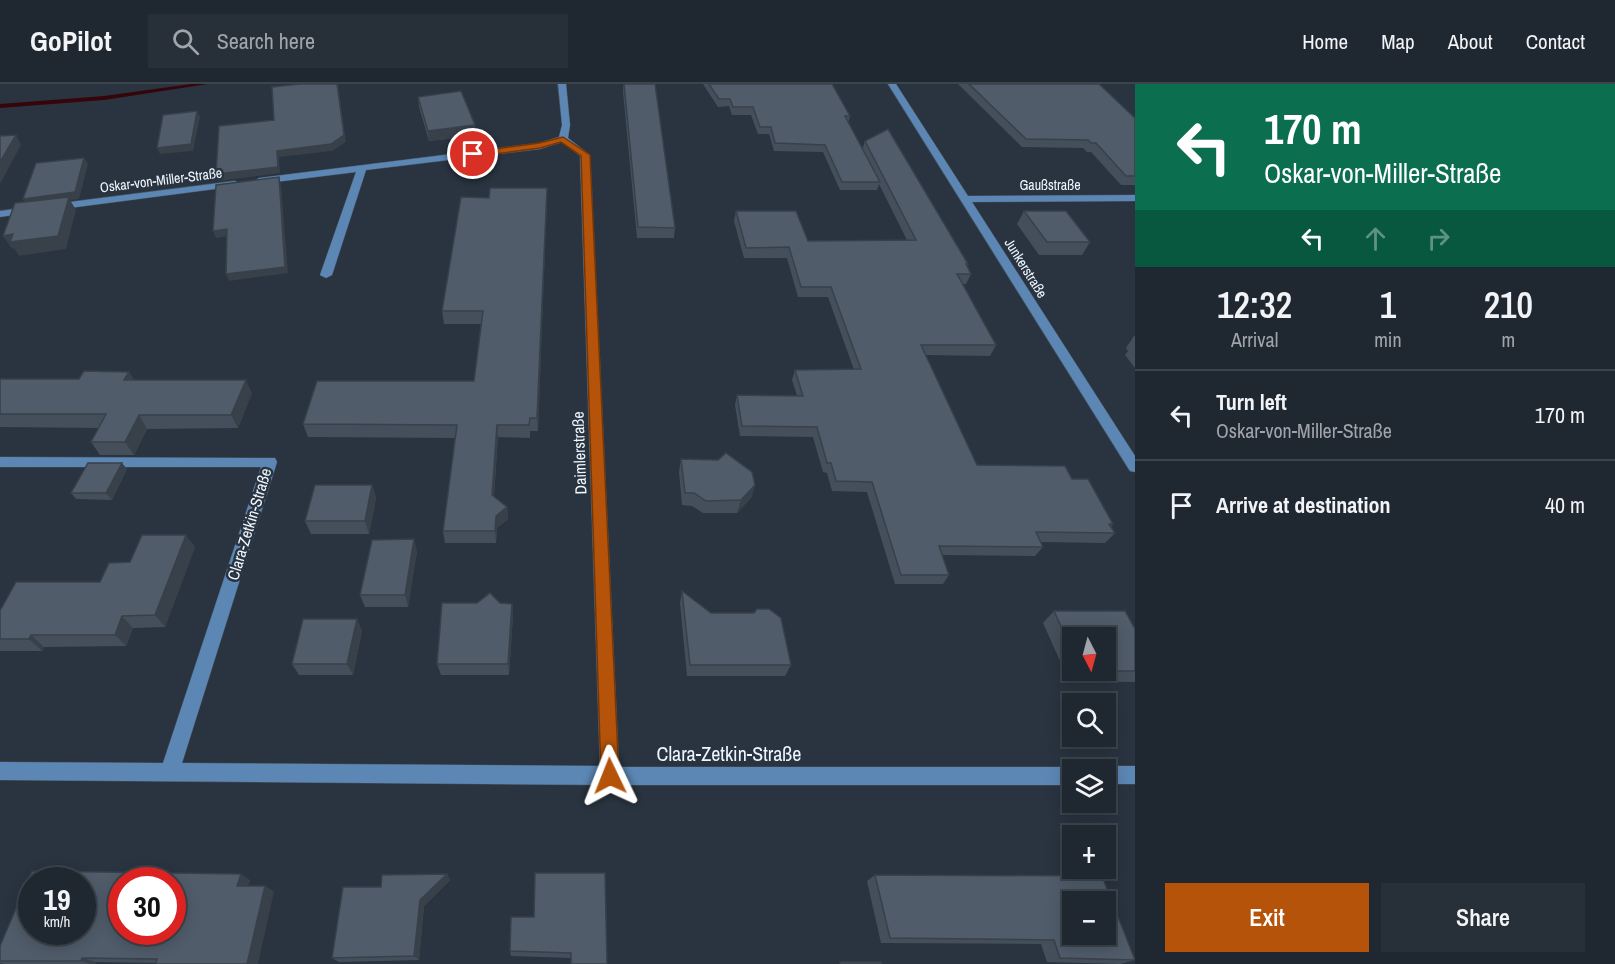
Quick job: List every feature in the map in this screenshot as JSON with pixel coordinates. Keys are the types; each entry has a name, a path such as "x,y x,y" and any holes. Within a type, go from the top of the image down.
{"street":[{"path":"562,84 566,125 563,140"},
{"name":"Junkerstraße","path":"892,84 1135,467"},
{"name":"Oskar-von-Miller-Straße","path":"47,208 540,146 563,140"},
{"name":"Daimlerstraße","path":"563,140 585,155 610,776"},
{"path":"326,275 362,169"},
{"name":"Gaußstraße","path":"965,199 1135,198"},
{"path":"0,214 35,210"},
{"name":"Clara-Zetkin-Straße","path":"0,462 270,462 169,773"},
{"name":"Clara-Zetkin-Straße","path":"0,771 610,776 1062,776"},
{"path":"1116,776 1135,776"}],"building":[{"path":"337,84 344,135 331,144 277,151 278,167 216,174 219,126 274,120 272,87"},
{"path":"624,84 655,84 675,228 638,227"},
{"path":"709,84 832,84 850,116 845,116 880,182 842,182 825,145 775,143 771,127 760,127 753,107 733,107 730,99 719,99"},
{"path":"969,84 1099,84 1135,118 1135,176 1126,176 1096,143 1088,140 1026,139"},
{"path":"461,91 475,125 428,131 418,97"},
{"path":"197,111 191,144 157,148 163,115"},
{"path":"888,129 968,264 966,264 971,274 957,274 996,345 921,345 977,465 1065,466 1072,479 1088,479 1113,524 1109,524 1115,533 1036,532 1043,547 939,546 949,575 901,575 872,482 836,481 831,463 827,463 817,427 742,426 737,395 803,396 795,370 861,369 831,287 801,287 789,247 746,248 736,211 796,211 808,241 916,240 865,141"},
{"path":"16,135 0,162 0,136"},
{"path":"84,158 75,192 23,199 36,163"},
{"path":"279,177 285,267 226,274 227,229 213,231 216,185"},
{"path":"490,188 547,188 537,418 530,418 529,425 497,425 492,495 507,507 496,516 495,531 443,531 457,425 303,424 317,381 474,381 483,311 442,311 461,197 489,198"},
{"path":"69,197 58,236 10,242 13,234 3,236 15,203"},
{"path":"1024,211 1066,211 1090,242 1047,242"},
{"path":"84,371 129,372 124,380 246,380 231,415 139,415 125,442 91,442 106,414 0,414 0,379 79,379"},
{"path":"726,453 752,472 755,485 741,500 706,501 694,493 685,493 681,459 718,460"},
{"path":"88,463 122,463 106,493 71,493"},
{"path":"315,485 372,485 365,521 305,521"},
{"path":"142,535 186,535 155,615 122,616 115,635 31,635 29,639 0,639 0,609 16,582 100,582 109,563 130,562"},
{"path":"414,539 405,595 360,595 372,540"},
{"path":"682,591 711,613 754,613 757,609 769,609 781,618 791,665 690,665"},
{"path":"490,593 500,603 512,604 508,664 437,664 442,603 477,603"},
{"path":"1054,611 1125,611 1135,629 1135,671 1116,671 1116,627 1062,628"},
{"path":"303,619 357,619 347,664 292,664"},
{"path":"96,872 108,872 108,945 186,945 186,873 241,874 237,886 265,886 247,964 156,964 157,959 82,958 81,961 0,961 0,946 18,904 18,945 96,945"},
{"path":"535,873 605,873 607,964 571,964 571,953 510,951 511,917 534,917"},
{"path":"447,874 420,900 414,956 332,958 343,887 381,887 382,875"},
{"path":"875,875 1062,876 1062,879 1103,879 1108,891 1062,891 1062,945 1116,945 1116,912 1135,960 1060,958 1054,940 890,938"},
{"path":"840,962 881,962 881,964 840,964"}],"waterway":[{"path":"0,106 104,98 205,84"}],"route":[{"path":"473,154 540,146 563,140 585,155 610,776"}]}
